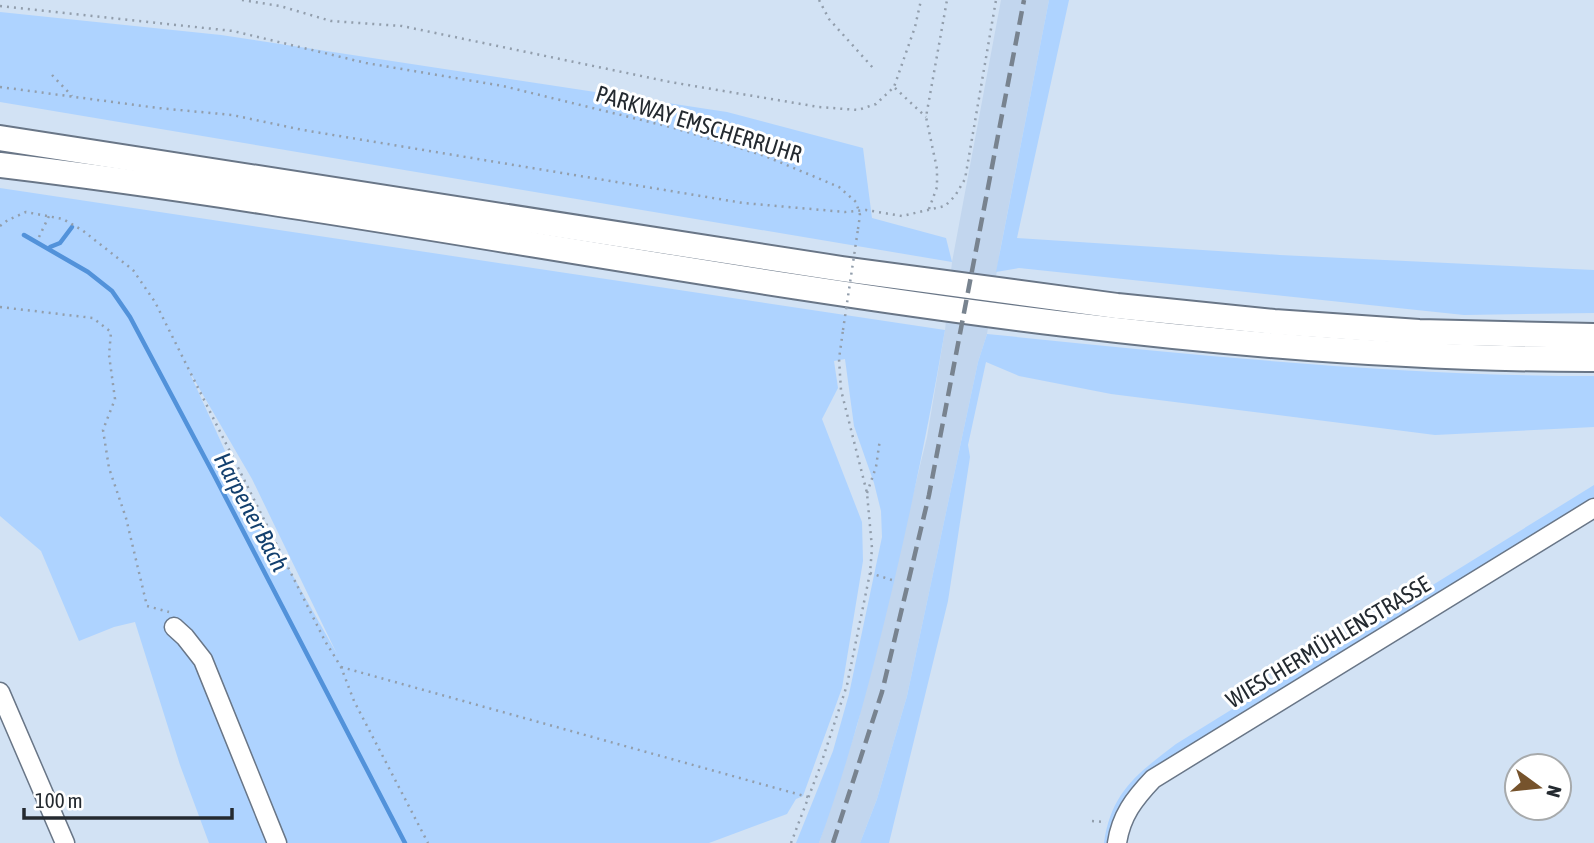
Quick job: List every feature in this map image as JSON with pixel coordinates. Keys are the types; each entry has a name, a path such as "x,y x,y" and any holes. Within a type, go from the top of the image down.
{"highway":[{"path":"0,138 815,265 1117,306 1274,322 1419,332 1594,336"},
{"path":"0,166 228,197 825,292 994,316 1270,346 1414,356 1594,359"}],"street":[{"name":"WIESCHERMÜHLENSTRASSE","path":"1117,843 1120,825 1133,800 1153,779 1594,508"},
{"path":"174,627 203,660 277,843"},
{"path":"0,692 65,843"}],"path":[{"path":"242,0 280,6 331,21 402,26 625,74 819,107 858,110 876,104 894,87 915,27 921,0"},
{"path":"819,0 829,19 874,69"},
{"path":"929,209 937,187 937,169 926,117 947,0"},
{"path":"0,87 158,108 232,114 303,130 743,203 845,212 859,210 902,216 945,206 965,180 996,0"},
{"name":"PARKWAY EMSCHERRUHR","path":"0,6 233,32 366,63 503,86 674,128 765,156 839,187 856,202 859,210"},
{"path":"52,75 73,97"},
{"path":"894,87 926,117"},
{"path":"791,843 847,685 870,573 872,548 867,493 841,390 839,359 859,210"},
{"path":"0,226 26,212 63,219 105,247 133,270 155,302 428,843"},
{"path":"39,236 49,216"},
{"path":"0,307 93,318 111,332 109,355 115,399 103,430 109,468 126,518 147,606 169,611 174,627"},
{"path":"867,493 876,467 880,439"},
{"path":"870,573 895,580"},
{"path":"341,667 808,797"}],"shaded area":[{"path":"1001,0 1049,0 1000,251 987,334 978,362 907,696 877,799 860,843 819,843 857,726 927,437 945,330 952,262"},
{"path":"1049,0 1069,0 1017,238 1280,255 1594,270 1594,313 1464,315 1019,268 996,272"},
{"path":"0,12 221,35 727,112 863,148 872,218 946,238 952,262 0,102"},
{"path":"0,188 945,330 913,495 885,618 849,752 819,843 796,843 833,751 849,694 882,537 881,511 874,483 854,426 845,359 834,361 838,388 822,419 862,522 863,561 842,688 803,796 796,799 787,814 709,843 209,843 180,765 135,622 79,641 41,551 0,516","holes":["188,369 252,479 337,654 235,473"]},
{"path":"987,334 1366,368 1594,376 1594,427 1435,435 1111,394 1019,376 986,362 968,445 970,457 948,601 889,843 860,843 877,799 907,696 978,362"},
{"path":"1594,485 1594,502 1170,762 1113,843 1104,843 1113,810 1128,785 1176,744"}],"waterway":[{"path":"50,247 60,243 72,227"},
{"name":"Harpener Bach","path":"24,235 88,272 112,291 130,317 405,843"}],"railway":[{"path":"833,843 882,692 929,495 1024,0"}]}
